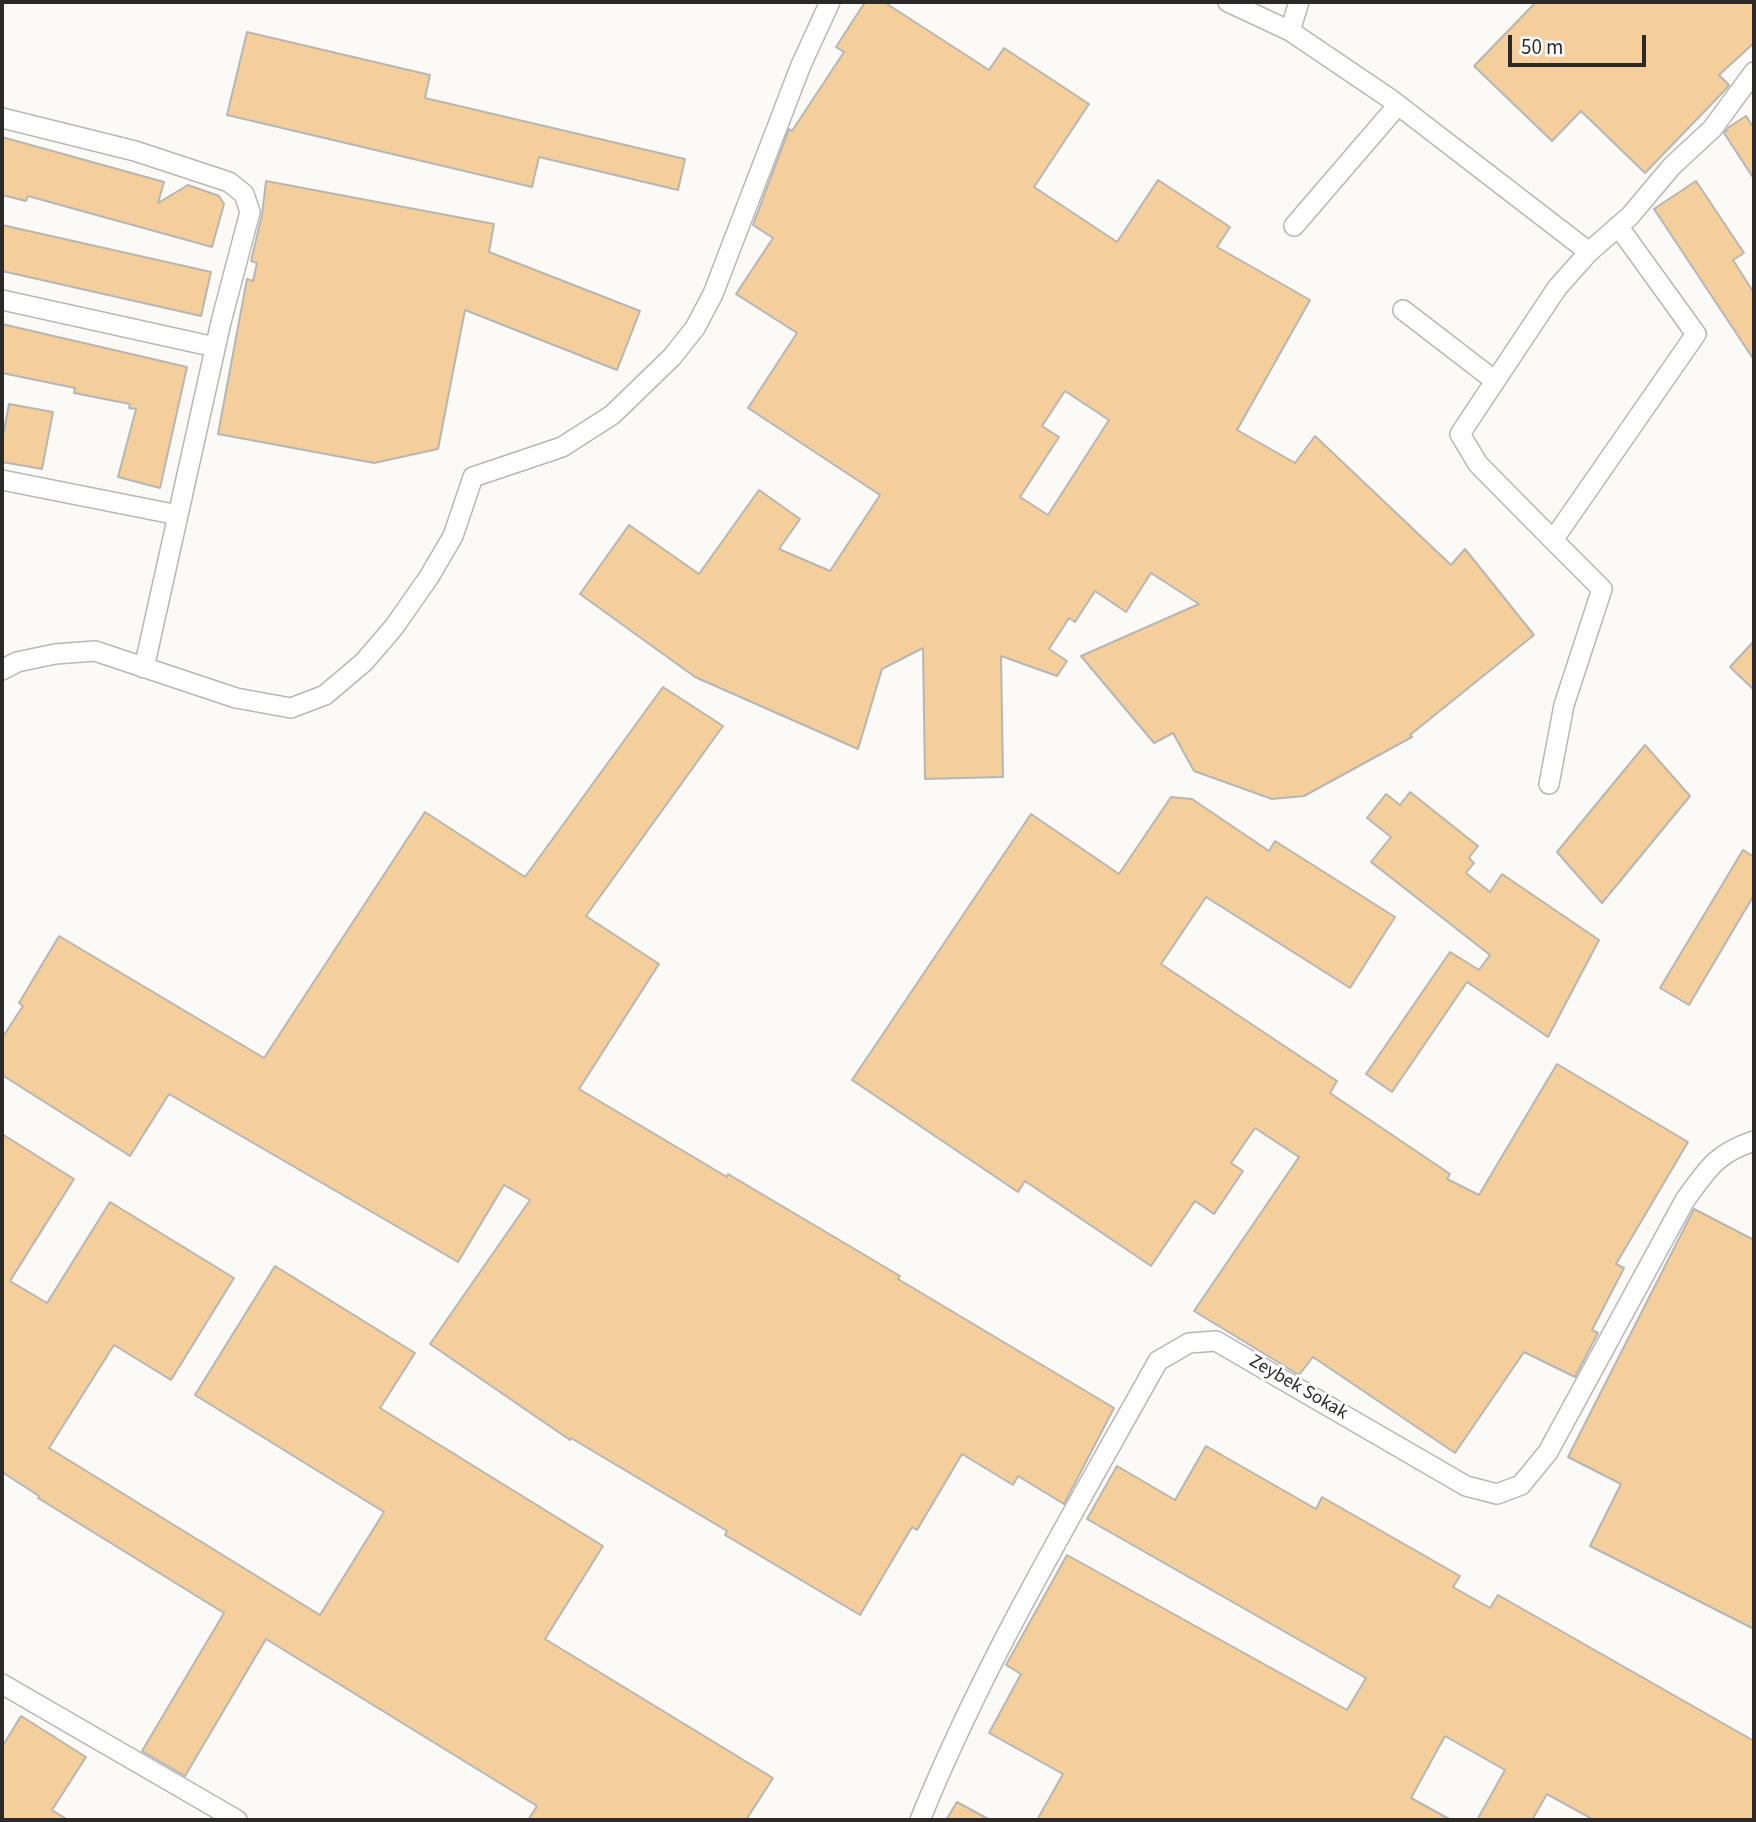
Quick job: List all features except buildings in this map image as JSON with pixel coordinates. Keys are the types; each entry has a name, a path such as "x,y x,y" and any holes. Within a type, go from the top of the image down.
{"street":[{"path":"2,670 17,662 55,654 95,651 236,698 291,708 325,695 363,662 394,627 429,578 453,536 472,477 562,446 612,415 672,357 695,328 713,294 801,65 830,2"},
{"path":"1228,2 1290,32 1398,105 1589,252"},
{"path":"1290,32 1299,2"},
{"path":"1549,784 1564,705 1602,589 1478,464 1460,433 1557,288 1672,166 1712,129 1754,72"},
{"path":"1294,226 1398,105"},
{"path":"2,118 135,151 229,182 244,194 250,212 215,347 144,668"},
{"path":"1553,540 1696,334 1618,226"},
{"path":"2,300 215,347"},
{"path":"1402,310 1494,380"},
{"path":"2,480 178,515"},
{"name":"Zeybek Sokak","path":"920,1820 954,1736 993,1657 1158,1361 1189,1343 1216,1341 1466,1486 1497,1494 1521,1485 1548,1452 1685,1200 1713,1162 1738,1146 1754,1141"},
{"path":"2,1684 237,1820"}]}
